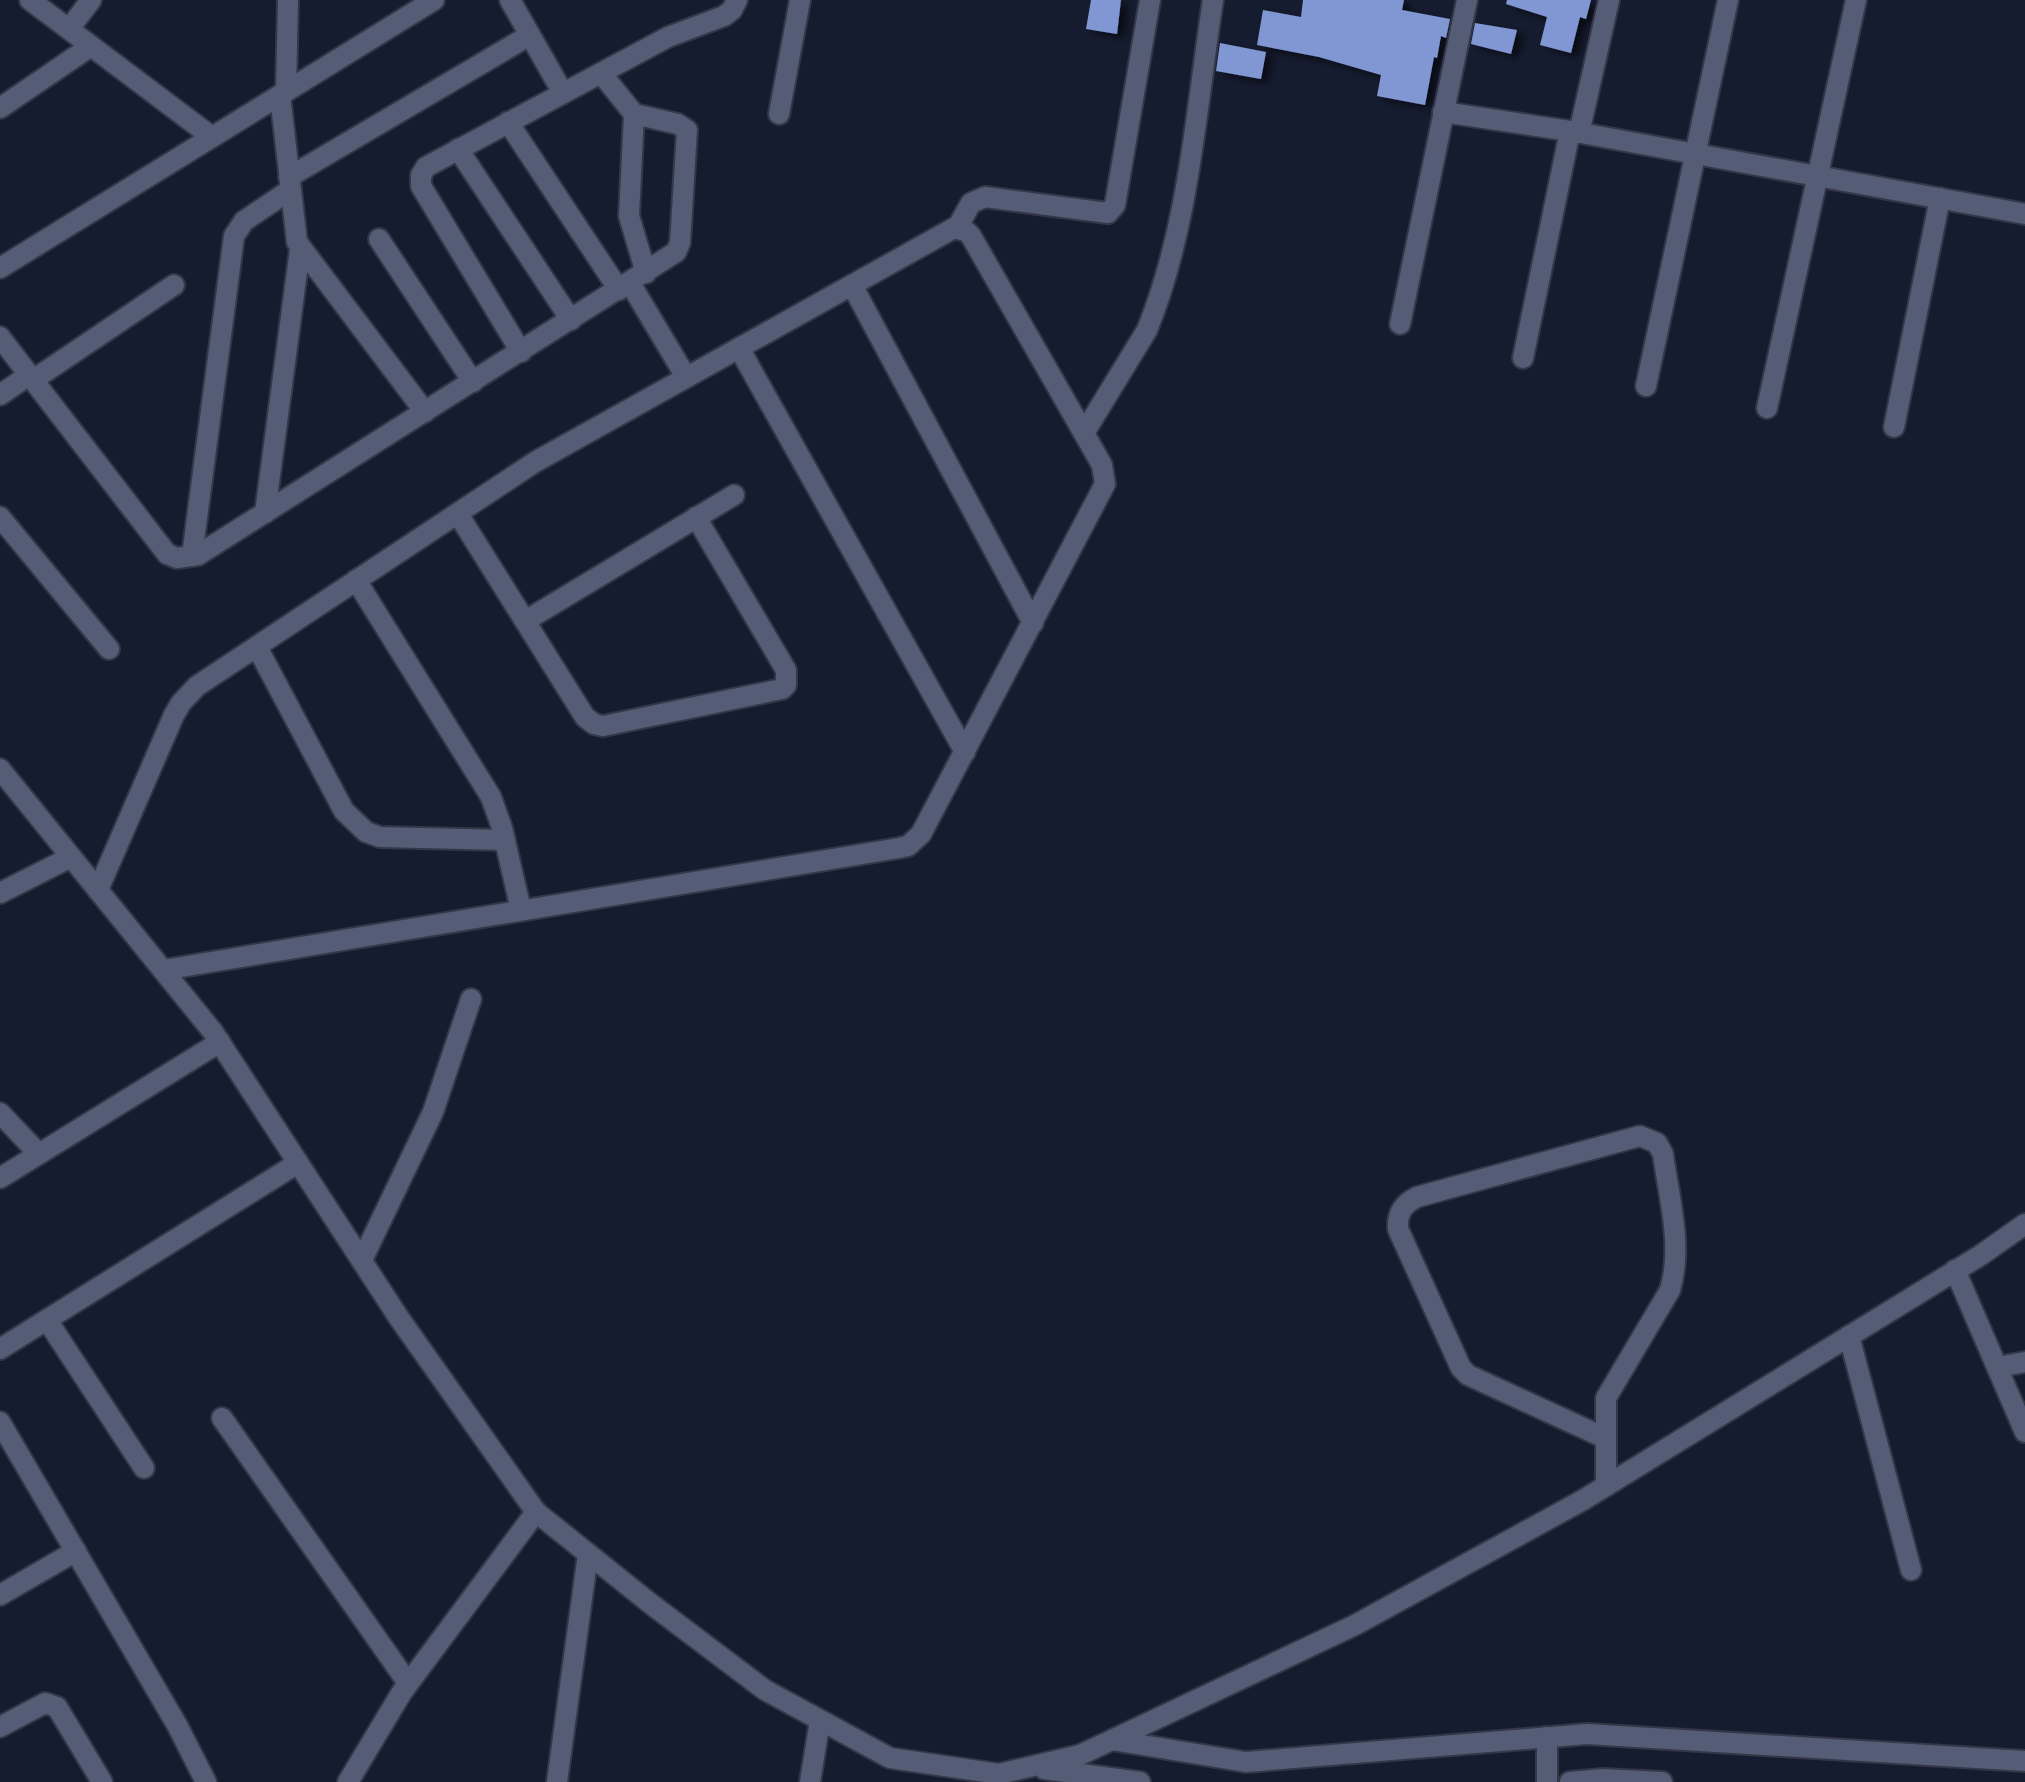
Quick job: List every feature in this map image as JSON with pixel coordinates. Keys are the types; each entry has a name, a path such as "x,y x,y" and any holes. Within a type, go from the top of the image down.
{"street":[{"path":"30,0 212,137"},
{"path":"69,29 91,0"},
{"path":"288,0 283,93 295,234 300,249 425,412"},
{"path":"0,268 434,0"},
{"path":"510,0 563,93"},
{"path":"521,352 421,186 421,175 426,167 458,149 668,37 724,16 732,10 737,0"},
{"path":"779,114 800,0"},
{"path":"98,890 181,703 197,686 535,462 957,228 971,203 985,197 1108,213 1112,210 1150,0"},
{"path":"1084,433 1147,330 1153,314 1179,224 1213,0"},
{"path":"1400,324 1467,0"},
{"path":"1523,358 1574,132 1609,0"},
{"path":"1646,386 1728,0"},
{"path":"1767,408 1856,0"},
{"path":"192,556 234,236 244,221 289,183 530,35"},
{"path":"0,108 91,46"},
{"path":"0,337 167,554 177,558 192,556 670,258 680,243 688,135 683,126 634,114 601,73"},
{"path":"1443,112 1574,132 2025,214"},
{"path":"632,282 629,216 634,114"},
{"path":"508,122 632,282 686,377"},
{"path":"458,149 571,320"},
{"path":"1894,427 1940,198"},
{"path":"163,970 908,846 921,834 1105,484 1102,465 971,236 957,228"},
{"path":"379,239 473,382"},
{"path":"265,513 300,249"},
{"path":"0,395 174,285"},
{"path":"852,285 1033,623"},
{"path":"739,348 965,752"},
{"path":"525,621 734,495"},
{"path":"458,514 585,717 603,726 782,689 786,685 786,670 696,517"},
{"path":"0,517 109,649"},
{"path":"356,580 491,797 505,840 521,910"},
{"path":"257,647 344,811 366,832 380,837 505,840"},
{"path":"0,769 220,1042 362,1260 536,1512 765,1690 890,1758 999,1774 1080,1755 1112,1740 1355,1625 1606,1486 2025,1224"},
{"path":"0,893 71,857"},
{"path":"362,1260 433,1112 471,999"},
{"path":"0,1178 220,1042"},
{"path":"0,1113 39,1154"},
{"path":"1605,1438 1468,1375 1461,1368 1398,1229 1397,1220 1405,1203 1417,1197 1640,1136 1657,1143 1663,1154 1676,1271 1670,1290 1606,1398 1606,1486"},
{"path":"0,1349 298,1163"},
{"path":"1955,1270 2025,1432"},
{"path":"47,1320 144,1468"},
{"path":"1849,1336 1911,1570"},
{"path":"1997,1367 2025,1362"},
{"path":"222,1418 408,1683"},
{"path":"0,1422 8,1452 76,1551 177,1725 206,1782"},
{"path":"348,1782 408,1683 536,1512"},
{"path":"0,1595 76,1551"},
{"path":"557,1782 588,1554"},
{"path":"0,1727 45,1703 51,1703 62,1713 102,1782"},
{"path":"810,1782 820,1720"},
{"path":"1112,1740 1246,1762 1605,1735 2025,1761"},
{"path":"1547,1737 1547,1782"},
{"path":"1030,1767 1140,1782"},
{"path":"1570,1782 1603,1779 1662,1782"}],"building":[{"path":"1091,0 1121,0 1117,34 1086,29"},
{"path":"1303,0 1404,0 1402,10 1450,19 1446,38 1441,36 1437,58 1434,57 1425,105 1377,96 1381,75 1319,57 1257,45 1263,10 1301,17"},
{"path":"1507,0 1591,0 1586,19 1580,17 1571,53 1540,45 1547,17 1506,4"},
{"path":"1475,23 1517,30 1511,54 1471,44"},
{"path":"1220,43 1266,52 1261,79 1216,71"}]}
